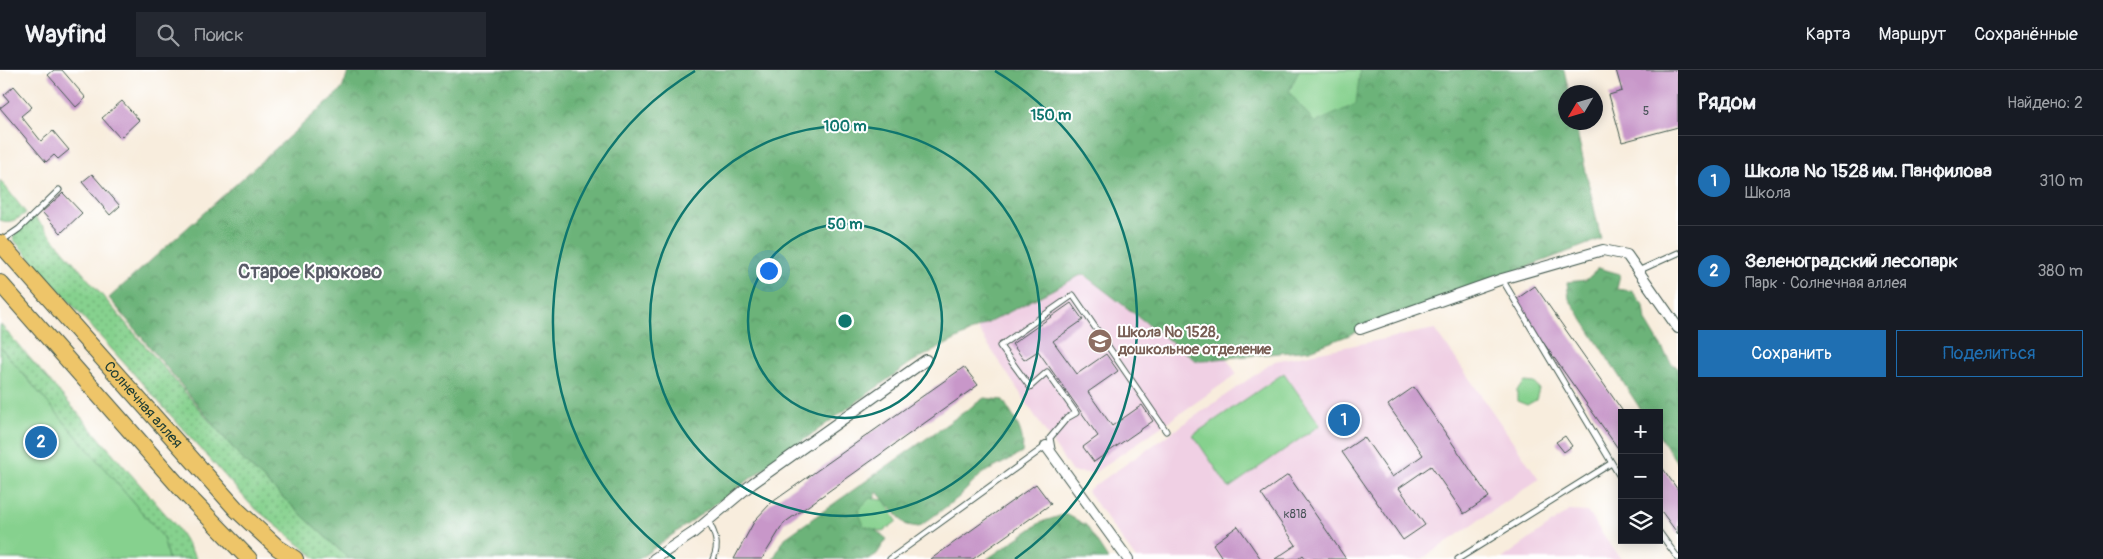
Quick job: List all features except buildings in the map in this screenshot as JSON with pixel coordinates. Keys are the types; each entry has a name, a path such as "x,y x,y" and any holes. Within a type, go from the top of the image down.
{"main road":[{"name":"Солнечная аллея","path":"0,242 237,510 278,548 295,559"},
{"name":"Солнечная аллея","path":"0,283 184,492 249,559"}],"street":[{"path":"1360,329 1502,279 1603,250 1627,255 1678,328"},
{"path":"654,559 708,520 753,483 926,360"},
{"path":"1046,446 1128,559"}],"lane":[{"path":"0,242 19,229 59,190"},
{"path":"1638,271 1678,253"},
{"path":"1502,279 1618,475"},
{"path":"1053,456 1050,438 1067,418 1076,413 1047,372 1030,387 1000,346 1074,295 1166,431"},
{"path":"890,559 1046,446"},
{"path":"1458,559 1610,464"},
{"path":"708,520 717,538 716,552 712,559"},
{"path":"1663,537 1678,558"}],"shaded area":[{"name":"Школа № 1528, дошкольное отделение","path":"1072,211 1178,287 1237,374 1094,473 1072,472 964,308"},
{"path":"1435,329 1539,479 1422,559 1136,559 1087,491 1275,361"},
{"path":"1569,511 1587,512 1621,559 1502,559"}],"green space":[{"path":"349,70 1564,70 1567,85 1558,85 1558,130 1577,130 1601,239 1310,350 1196,361 1083,274 912,362 639,559 349,559 243,460 109,298 342,89"},
{"path":"1299,70 1360,70 1356,104 1315,123 1289,92"},
{"path":"0,180 26,213 14,220 0,220"},
{"path":"34,216 243,460 349,559 317,559 251,505 13,239 14,235"},
{"path":"1599,268 1620,274 1617,289 1632,291 1644,306 1646,321 1671,363 1678,367 1678,464 1663,442 1663,409 1640,409 1569,299 1567,282 1586,280"},
{"path":"0,324 176,526 197,559 168,559 163,537 0,347"},
{"path":"0,347 163,537 168,559 0,559"},
{"path":"1284,373 1320,425 1229,488 1193,435"},
{"path":"1525,382 1535,383 1539,389 1536,400 1527,405 1517,401 1517,390"},
{"path":"984,398 1003,400 1020,431 1023,445 1022,453 982,474 959,497 919,527 906,525 877,492 865,522 887,539 877,554 869,559 773,559 785,538"},
{"path":"870,498 884,500 897,521 883,532 864,526 858,510"},
{"path":"1066,514 1086,525 1108,559 987,559 1041,522"}],"place":[{"name":"Школа № 1528, дошкольное отделение","path":"1100,341"},
{"name":"Школа № 1528 им. Панфилова","path":"1344,420"},
{"name":"Зеленоградский лесопарк","path":"41,442"}],"district":[{"name":"Старое Крюково","path":"310,271"}]}
